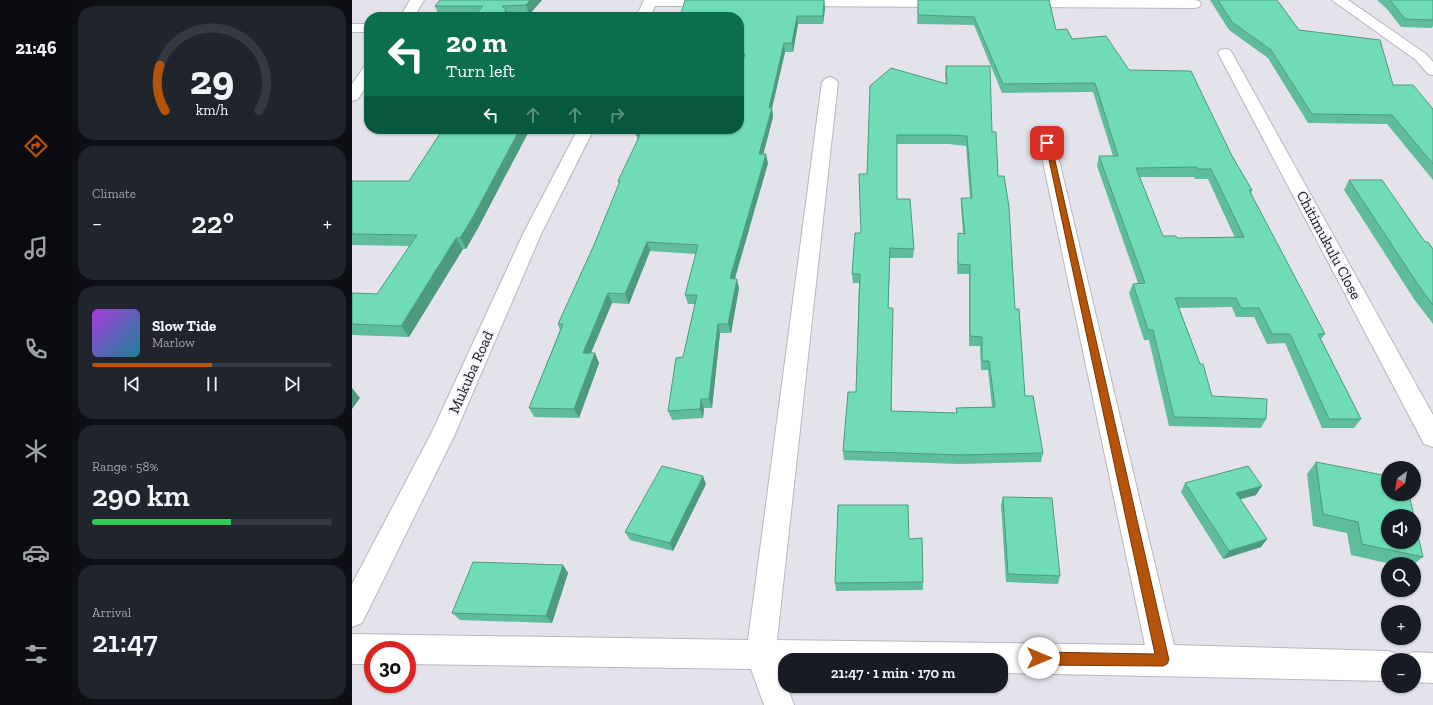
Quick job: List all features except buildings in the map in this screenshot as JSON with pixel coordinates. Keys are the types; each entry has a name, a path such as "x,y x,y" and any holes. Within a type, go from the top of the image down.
{"street":[{"path":"410,12 417,0"},
{"path":"1339,0 1421,57 1433,71"},
{"path":"646,12 651,1 722,2"},
{"path":"778,2 962,3"},
{"path":"1010,3 1194,4"},
{"path":"352,28 364,28"},
{"name":"Chitimukulu Close","path":"1225,53 1433,437"},
{"path":"352,96 364,78"},
{"path":"779,705 761,655 830,82"},
{"name":"Mukuba Road","path":"352,613 443,434 533,232 583,134"},
{"path":"1047,143 1163,660"},
{"path":"352,649 1163,660 1381,666"},
{"path":"1421,667 1433,668"}],"route":[{"path":"1039,658 1163,660 1047,143"}]}
